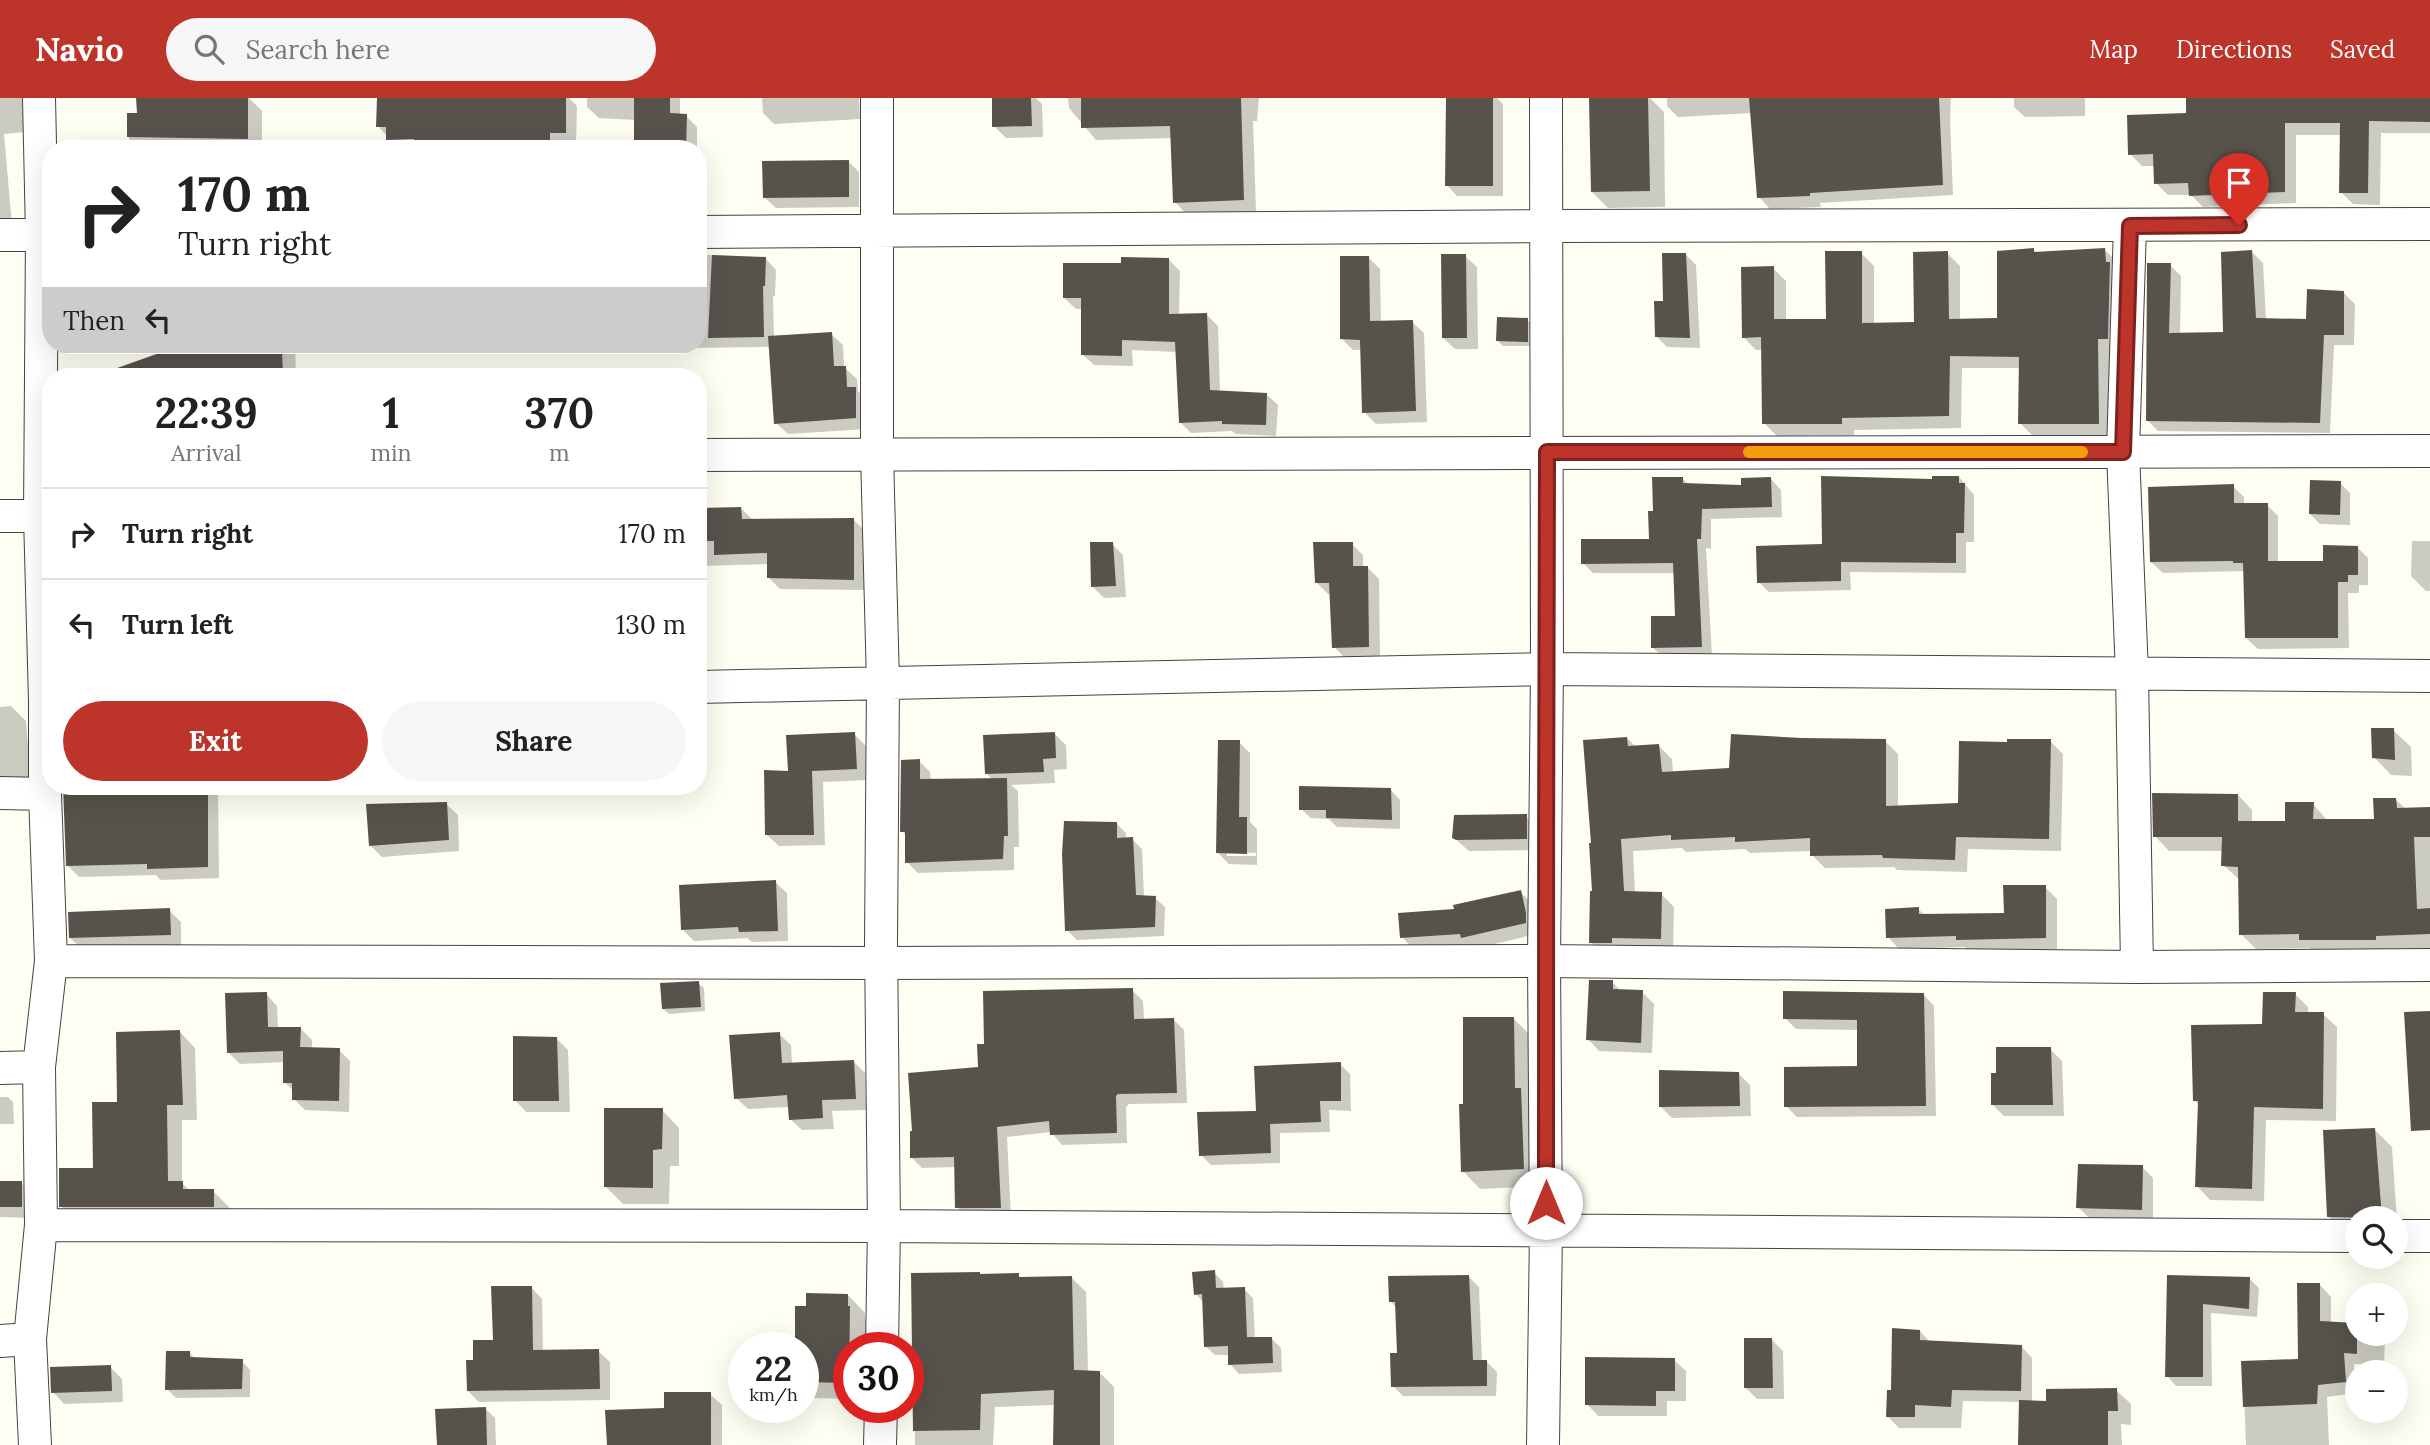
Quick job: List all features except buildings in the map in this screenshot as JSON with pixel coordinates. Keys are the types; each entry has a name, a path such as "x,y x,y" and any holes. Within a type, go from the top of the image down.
{"street":[{"path":"39,98 42,157"},
{"path":"877,98 877,454 883,683 882,1332"},
{"path":"1543,1445 1546,1230 1546,98"},
{"path":"707,232 2430,224"},
{"path":"2130,226 2123,452 2132,674 2137,967"},
{"path":"0,235 42,235"},
{"path":"707,455 2430,451"},
{"path":"42,493 42,562"},
{"path":"0,516 40,516"},
{"path":"707,687 1547,669 2430,676"},
{"path":"0,793 42,794"},
{"path":"35,1445 15,1340 41,1225 39,1067 51,961 45,795"},
{"path":"51,961 1544,961 2137,967 2430,965"},
{"path":"0,1068 39,1067"},
{"path":"41,1225 884,1226 2345,1236"},
{"path":"2408,1236 2430,1236"},
{"path":"880,1445 881,1423"}],"slow traffic":[{"path":"1749,452 2082,452"}],"route":[{"path":"1546,1203 1544,961 1547,452 2123,452 2130,226 2239,225"}]}
